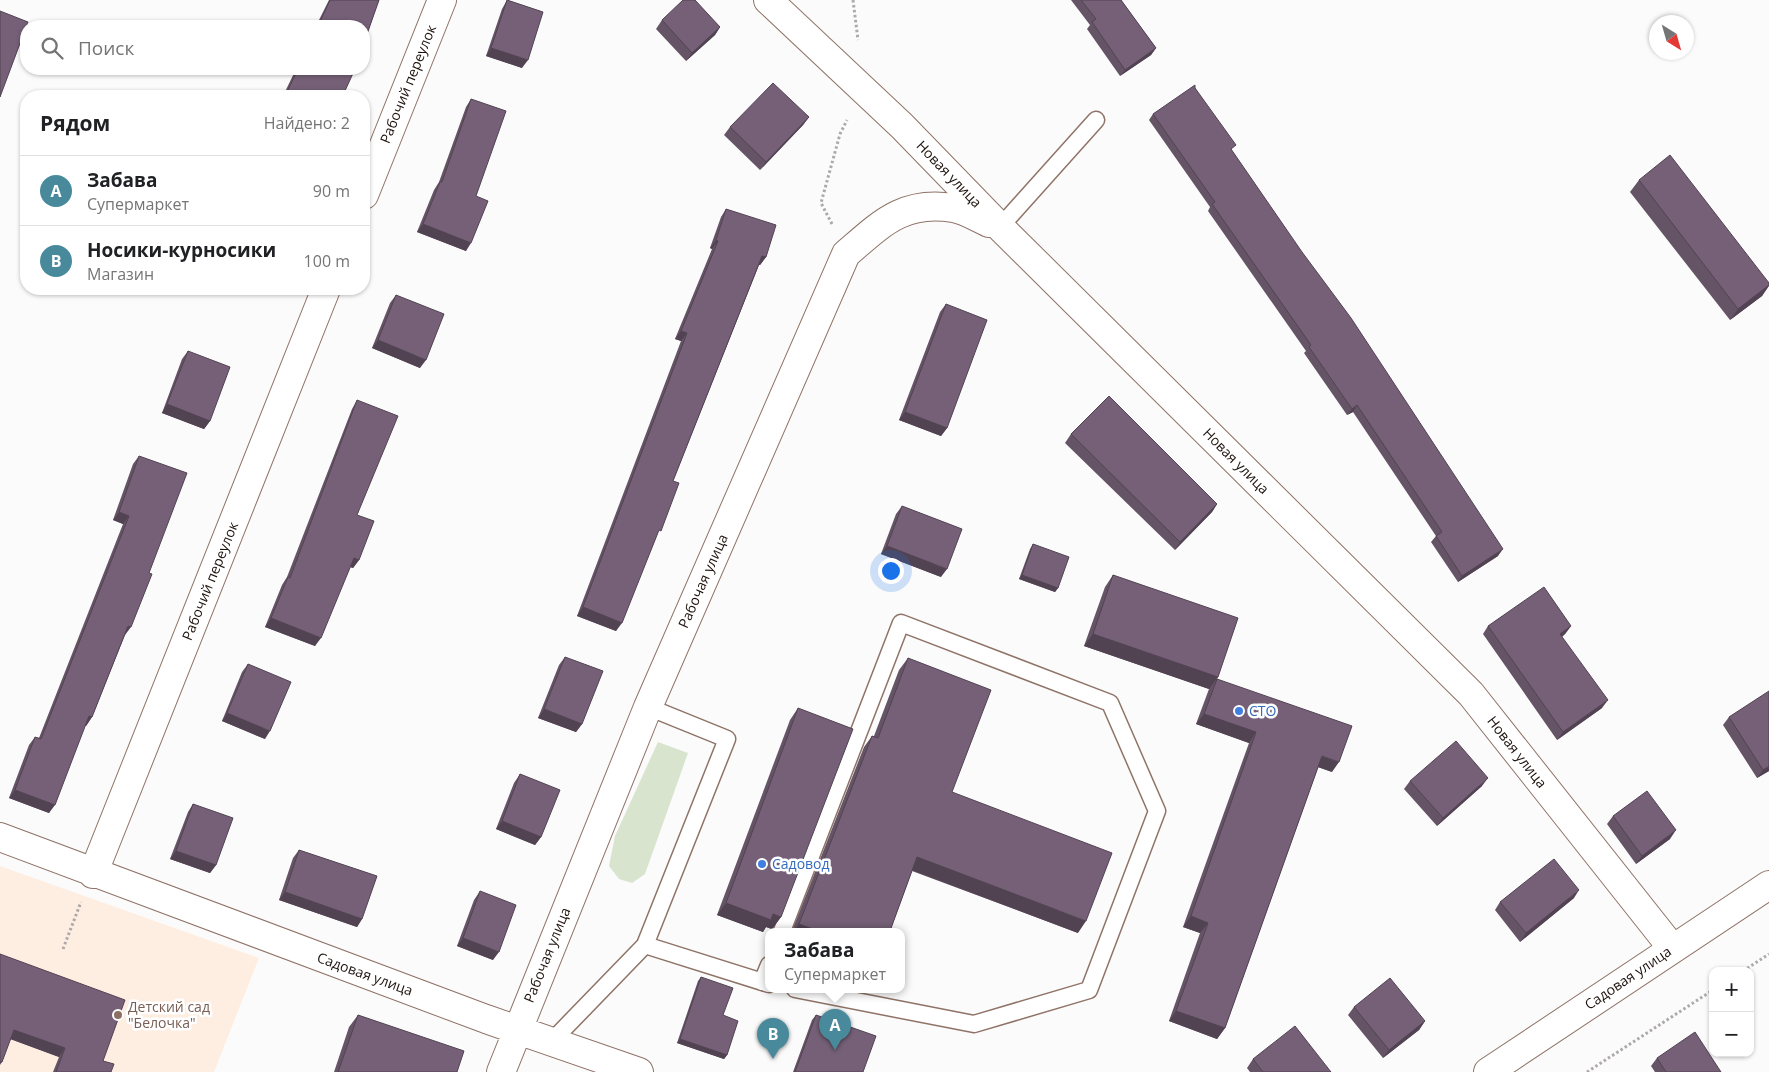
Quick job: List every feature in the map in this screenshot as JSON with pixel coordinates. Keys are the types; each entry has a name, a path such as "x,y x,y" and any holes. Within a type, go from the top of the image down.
{"street":[{"name":"Рабочий переулок","path":"370,180 442,0"},
{"name":"Новая улица","path":"768,0 902,126 1000,227 1471,694 1672,949"},
{"name":"Рабочая улица","path":"501,1072 648,707 846,254 887,220 918,207 954,208 1000,227"},
{"name":"Рабочий переулок","path":"93,874 324,295"},
{"name":"Садовая улица","path":"0,837 93,874 517,1030 639,1072"},
{"name":"Садовая улица","path":"1488,1072 1769,885"}],"lane":[{"path":"1000,227 1096,120"},
{"path":"783,928 901,623 1110,703 1157,811 1089,990 974,1024 815,993"},
{"path":"552,1042 645,945 727,740 648,707"},
{"path":"645,945 765,983"}],"path":[{"path":"846,254 821,203 840,134 850,114 856,82 858,30 854,0"},
{"path":"63,949 93,874"},
{"path":"1749,967 1769,954"},
{"path":"1587,1072 1709,993"}],"shaded area":[{"name":"Детский сад \"Белочка\"","path":"0,866 259,958 214,1072 0,1072"}],"green space":[{"path":"658,742 688,753 645,874 632,883 619,879 609,866 615,836"}],"building":[{"path":"330,0 379,0 370,26 370,20 321,20"},
{"path":"507,0 543,12 528,60 491,48"},
{"path":"683,0 695,0 720,27 692,53 662,20"},
{"path":"1081,0 1121,0 1156,48 1125,70 1092,22 1096,19"},
{"path":"0,11 23,20 20,20 20,43 0,97"},
{"path":"295,75 352,75 345,90 288,90"},
{"path":"773,83 809,117 766,162 730,127"},
{"path":"1195,85 1195,88 1236,145 1231,149 1302,252 1351,318 1503,549 1462,576 1436,536 1442,532 1357,405 1352,409 1309,347 1311,345 1212,204 1215,202 1153,114"},
{"path":"471,99 506,111 476,196 488,201 471,243 423,224 440,182 442,182"},
{"path":"1670,155 1769,283 1769,285 1738,309 1639,180"},
{"path":"726,209 776,225 766,257 762,256 673,481 679,483 622,623 583,607 687,333 681,331 718,241 716,240"},
{"path":"396,295 444,314 426,360 378,340"},
{"path":"946,304 987,320 947,428 905,412"},
{"path":"188,351 230,367 210,421 167,404"},
{"path":"1109,396 1217,504 1180,542 1071,434"},
{"path":"357,400 398,416 357,515 374,521 359,560 354,558 321,638 271,618 288,577 290,578"},
{"path":"139,456 187,473 149,573 152,574 131,627 128,626 92,717 89,716 55,805 15,790 35,737 41,739 129,516 119,512"},
{"path":"902,506 962,529 947,569 887,546"},
{"path":"1033,544 1069,557 1058,588 1022,575"},
{"path":"1113,575 1238,618 1218,677 1093,634"},
{"path":"1544,587 1571,626 1560,634 1608,700 1563,732 1488,626"},
{"path":"565,657 603,671 582,724 544,709"},
{"path":"908,658 991,690 952,792 1112,853 1086,921 917,857 891,928 810,928 799,924 872,736 878,738"},
{"path":"248,664 291,682 270,731 227,713"},
{"path":"1217,679 1352,726 1339,762 1322,756 1225,1028 1176,1011 1208,923 1191,916 1256,732 1204,714"},
{"path":"1769,691 1769,766 1763,770 1729,717"},
{"name":"Садовод","path":"798,708 853,729 781,917 773,914 771,920 726,903"},
{"path":"1456,741 1488,778 1443,818 1410,781"},
{"path":"520,774 560,790 541,837 502,821"},
{"path":"1647,791 1676,830 1642,856 1613,816"},
{"path":"193,804 233,818 216,865 176,851"},
{"path":"299,850 377,876 362,919 285,892"},
{"path":"1554,859 1579,890 1526,933 1500,902"},
{"path":"480,891 516,905 499,952 463,938"},
{"path":"0,954 125,1000 103,1061 114,1064 111,1072 56,1072 65,1048 14,1030 2,1062 0,1062"},
{"path":"701,977 733,988 723,1015 738,1021 727,1055 680,1039"},
{"path":"1390,978 1425,1021 1389,1050 1354,1007"},
{"path":"358,1015 464,1051 457,1072 338,1072"},
{"path":"816,1015 876,1036 863,1072 795,1072"},
{"path":"1295,1026 1331,1072 1263,1072 1253,1059"},
{"path":"1695,1032 1709,1054 1709,1057 1711,1057 1721,1072 1666,1072 1657,1058"}],"place":[{"name":"СТО","path":"1239,711"},
{"name":"Садовод","path":"762,864"},
{"name":"Детский сад \"Белочка\"","path":"118,1015"},
{"name":"Забава","path":"835,1050"},
{"name":"Носики-курносики","path":"773,1059"}]}
